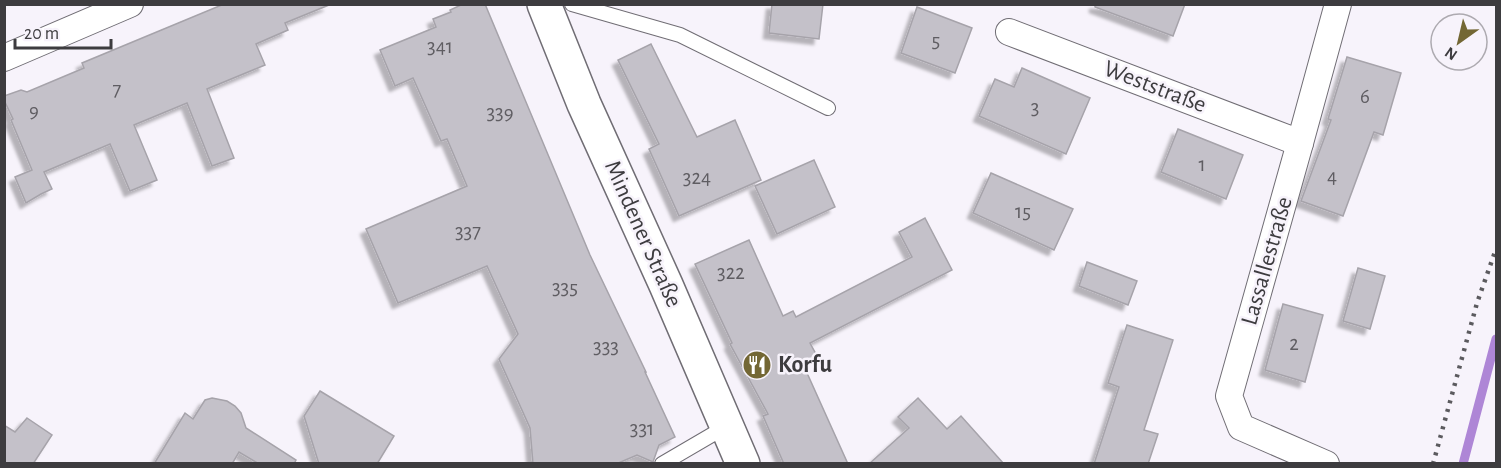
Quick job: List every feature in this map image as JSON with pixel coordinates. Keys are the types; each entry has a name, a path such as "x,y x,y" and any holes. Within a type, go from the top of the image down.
{"main road":[{"name":"Mindener Straße","path":"544,4 584,104 666,285 743,464"}],"street":[{"path":"4,58 130,4"},
{"name":"Lassallestraße","path":"1326,464 1241,427 1229,396 1338,4"},
{"name":"Weststraße","path":"1010,32 1300,143"}],"lane":[{"path":"572,4 680,35 828,108"},
{"path":"662,464 727,426"}],"building":[{"path":"224,4 329,5 285,23 288,30 256,44 265,65 207,89 234,158 212,166 187,103 134,125 157,180 130,191 110,144 44,172 52,189 26,203 15,177 32,170 11,120 13,119 4,96 21,90 27,92 84,68 82,63"},
{"path":"463,4 485,4 590,255 675,437 659,445 653,462 637,455 616,464 533,464 530,428 499,359 518,334 487,266 398,303 366,229 467,186 447,139 441,141 413,78 395,86 380,50 436,27 433,19"},
{"path":"772,4 823,4 819,39 769,33"},
{"path":"1095,4 1185,4 1173,36 1095,7"},
{"path":"917,7 972,28 955,73 901,53"},
{"path":"651,44 697,137 735,120 761,180 679,216 649,149 659,144 618,60"},
{"path":"1347,57 1401,73 1383,135 1374,132 1343,216 1301,201 1331,120 1328,119"},
{"path":"1022,68 1090,98 1066,154 979,116 995,79 1014,87"},
{"path":"1178,129 1243,155 1226,199 1161,172"},
{"path":"814,160 835,207 777,234 755,186"},
{"path":"991,173 1073,209 1054,250 973,213"},
{"path":"925,218 952,270 810,343 817,356 803,364 848,464 784,464 763,416 768,414 730,344 732,343 695,264 749,240 783,316 793,311 796,317 912,257 899,232"},
{"path":"1087,262 1137,281 1128,305 1079,286"},
{"path":"1358,268 1385,276 1370,329 1343,321"},
{"path":"1283,304 1323,315 1305,382 1265,370"},
{"path":"1127,325 1173,340 1144,430 1158,434 1148,464 1094,464 1119,387 1108,383"},
{"path":"320,391 394,436 377,464 319,464 304,416"},
{"path":"212,398 227,401 235,406 241,413 246,428 296,460 294,464 259,464 239,452 232,464 154,464 185,413 193,419 205,400"},
{"path":"918,398 947,429 961,416 1004,464 869,464 909,428 898,417"},
{"path":"27,418 52,435 33,464 4,464 4,425 15,432"}],"waterway":[{"path":"1463,464 1496,339"}],"railway":[{"path":"1433,464 1477,303 1496,249"}],"place":[{"name":"Korfu","path":"757,365"}]}
